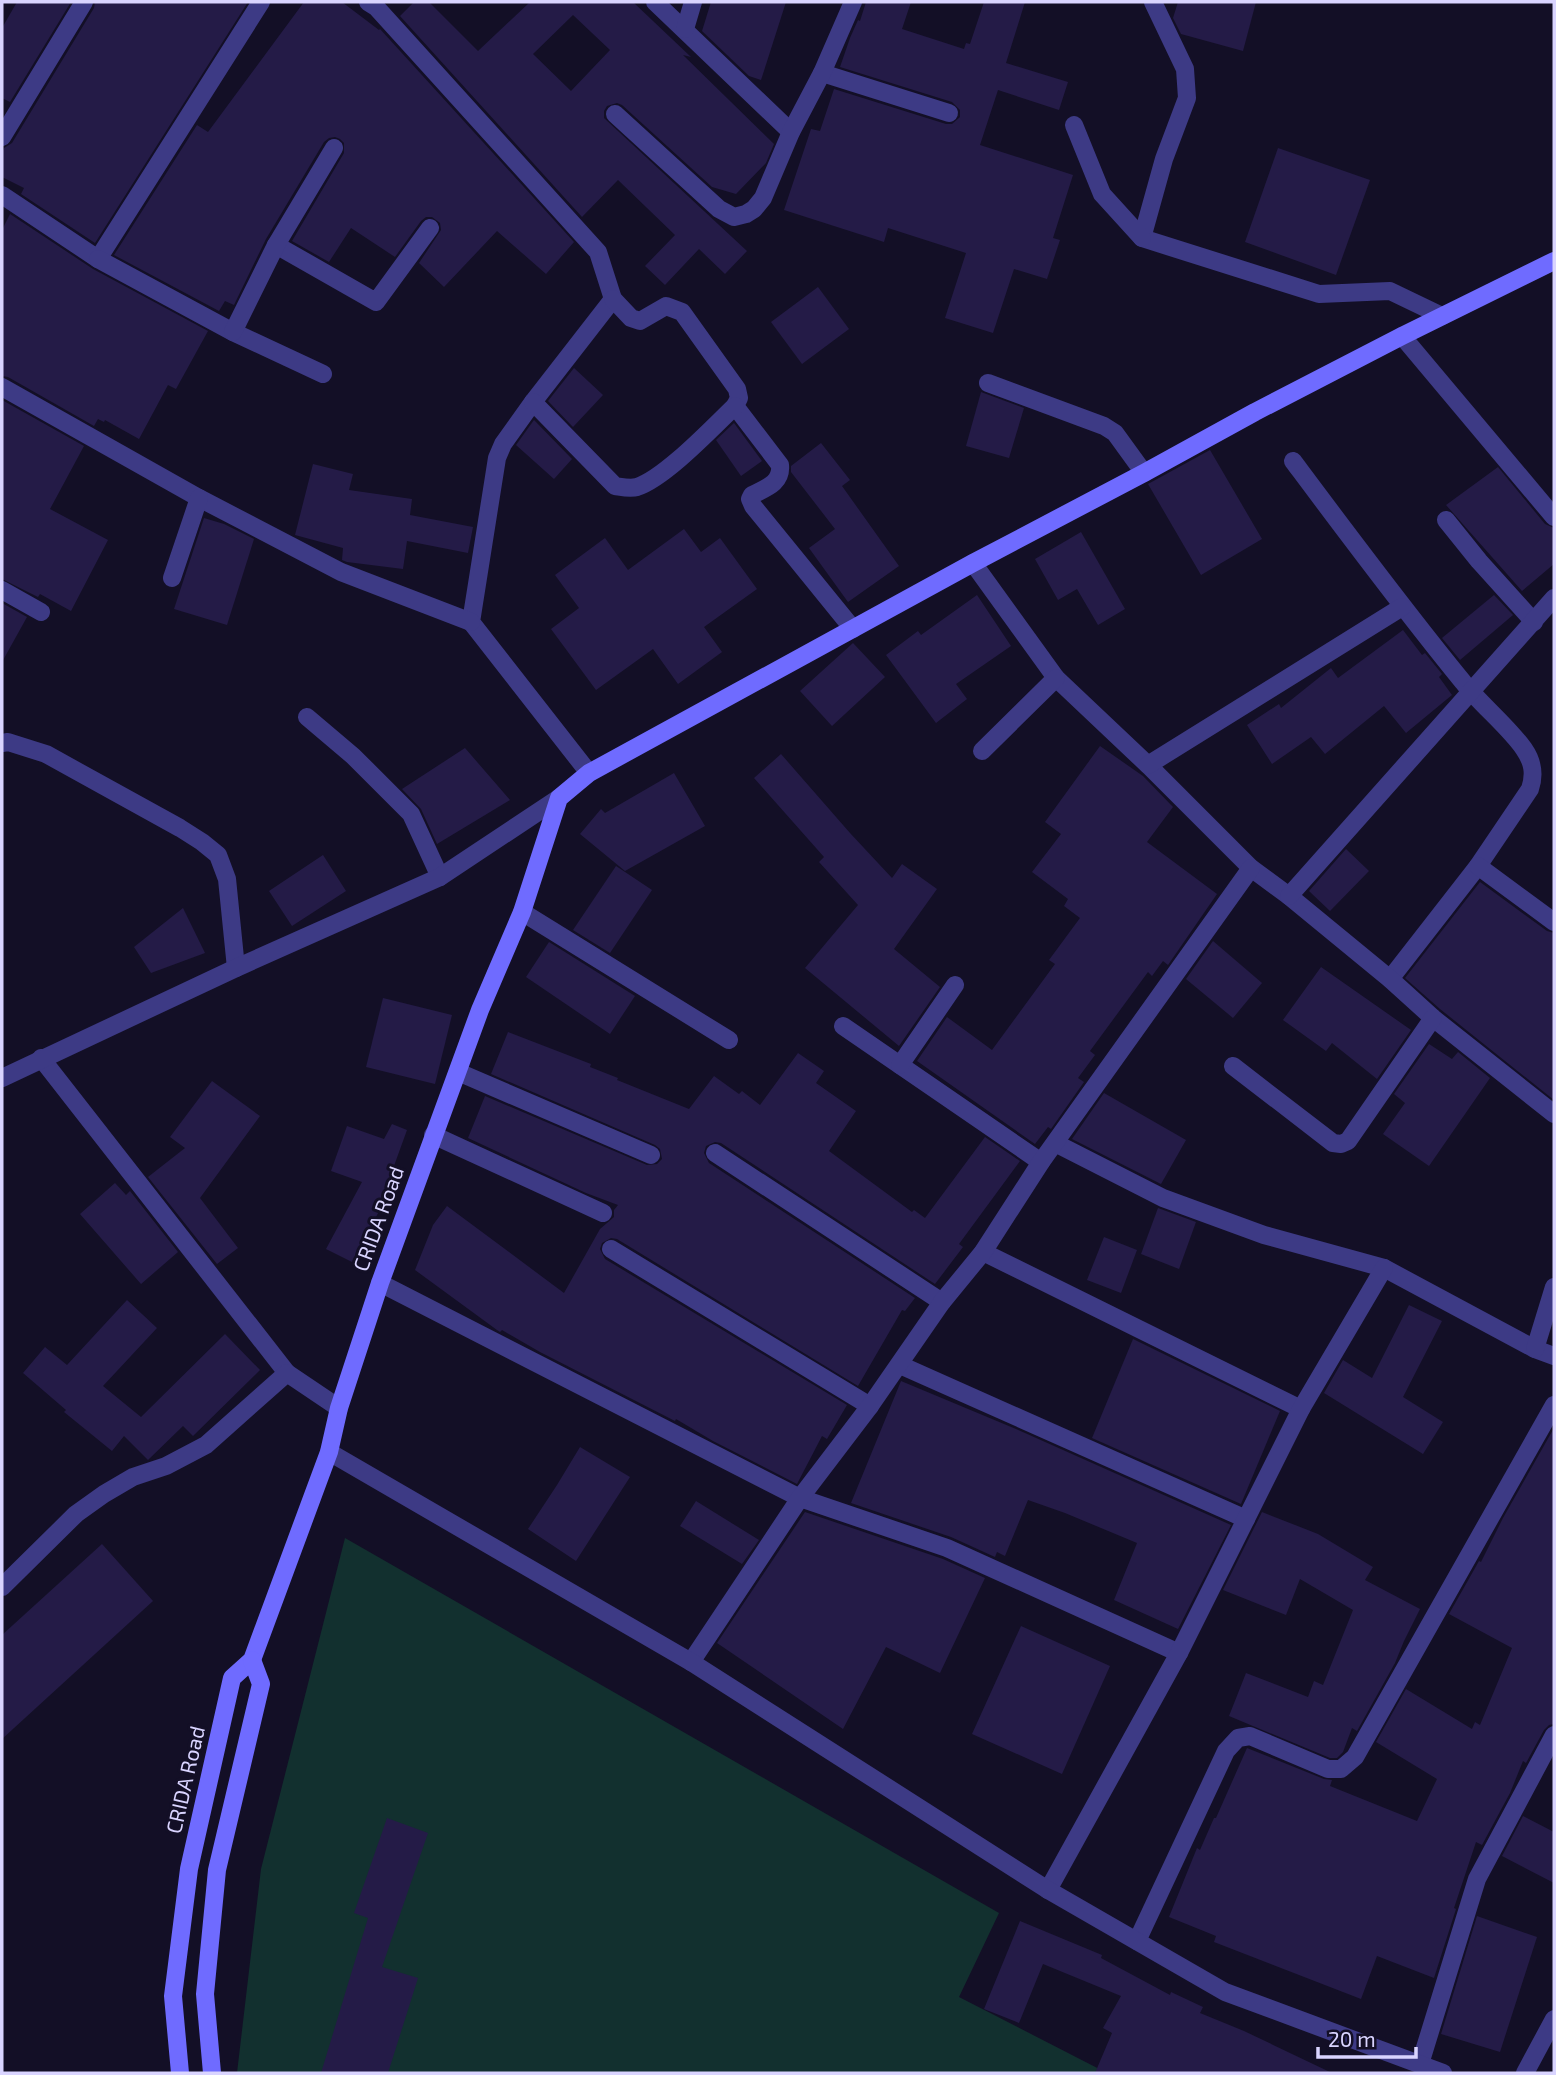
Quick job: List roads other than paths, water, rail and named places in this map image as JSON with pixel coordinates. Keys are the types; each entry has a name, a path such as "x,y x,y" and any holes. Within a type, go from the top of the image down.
{"main road":[{"path":"559,798 589,773 973,563 1255,412 1554,261"},
{"name":"CRIDA Road","path":"180,2073 173,1996 189,1869 232,1678 252,1660 330,1452 339,1408 380,1283 480,1010 522,912 559,798"},
{"path":"212,2073 205,1994 212,1920 217,1870 261,1684 252,1660"},
{"path":"183,1919 212,1920"}],"street":[{"path":"2,137 84,2"},
{"path":"99,259 261,2"},
{"path":"368,2 376,7 597,252 613,299 631,318 640,321 666,306 682,312 737,389 739,398 735,406 668,468 648,483 633,489 615,486 533,402"},
{"path":"654,2 791,132"},
{"path":"685,29 693,2"},
{"path":"615,114 719,209 734,217 746,214 763,198 853,2"},
{"path":"1142,238 1164,159 1187,98 1185,69 1153,2"},
{"path":"822,73 949,113"},
{"path":"1074,125 1102,194 1142,238 1320,294 1390,290 1442,316"},
{"path":"233,332 276,245 334,148"},
{"path":"2,197 99,259 233,332 323,374"},
{"path":"276,245 376,302 430,228"},
{"path":"471,622 497,458 503,444 613,299"},
{"path":"1402,336 1554,517"},
{"path":"988,383 1104,426 1115,433 1144,473"},
{"path":"2,387 198,498 341,572 471,622 589,773"},
{"path":"735,406 780,465 778,480 752,495 750,499 753,506 853,629"},
{"path":"1293,461 1402,607 1470,691 1524,748 1531,761 1534,776 1530,789 1478,866 1390,979"},
{"path":"172,578 198,498"},
{"path":"1446,520 1534,622"},
{"path":"973,563 1056,678 1251,868 1554,1114"},
{"path":"2,590 41,612"},
{"path":"1289,897 1554,598"},
{"path":"1148,765 1402,607"},
{"path":"982,751 1056,678"},
{"path":"307,716 353,756 411,814 440,877"},
{"path":"2,743 9,742 46,754 180,828 218,855 227,879 236,968"},
{"path":"2,1078 236,968 440,877 559,798"},
{"path":"1478,866 1554,922"},
{"path":"691,1662 800,1498 900,1365 943,1302 984,1252 1041,1162 1251,868"},
{"path":"522,912 729,1040"},
{"path":"900,1065 955,985"},
{"path":"1233,1066 1334,1143 1341,1144 1348,1141 1433,1018"},
{"path":"843,1026 1041,1162"},
{"path":"41,1058 287,1373 339,1408"},
{"path":"458,1072 651,1155"},
{"path":"433,1135 603,1213"},
{"path":"1055,1143 1163,1198 1264,1235 1384,1268 1535,1349 1554,1356"},
{"path":"715,1153 943,1302"},
{"path":"611,1249 870,1406"},
{"path":"984,1252 1301,1409"},
{"path":"1048,1890 1180,1653 1301,1409 1384,1268"},
{"path":"380,1283 800,1498 947,1548 1180,1653"},
{"path":"1535,1349 1554,1287"},
{"path":"900,1365 1246,1519"},
{"path":"2,1587 76,1514 133,1477 166,1466 206,1445 287,1373"},
{"path":"1137,1941 1226,1751 1238,1738 1250,1736 1266,1741 1328,1769 1341,1769 1355,1757 1554,1405"},
{"path":"330,1452 691,1662 1048,1890 1225,1992 1443,2073"},
{"path":"1420,2064 1478,1879 1554,1735"},
{"path":"1525,2073 1554,2019"}]}
